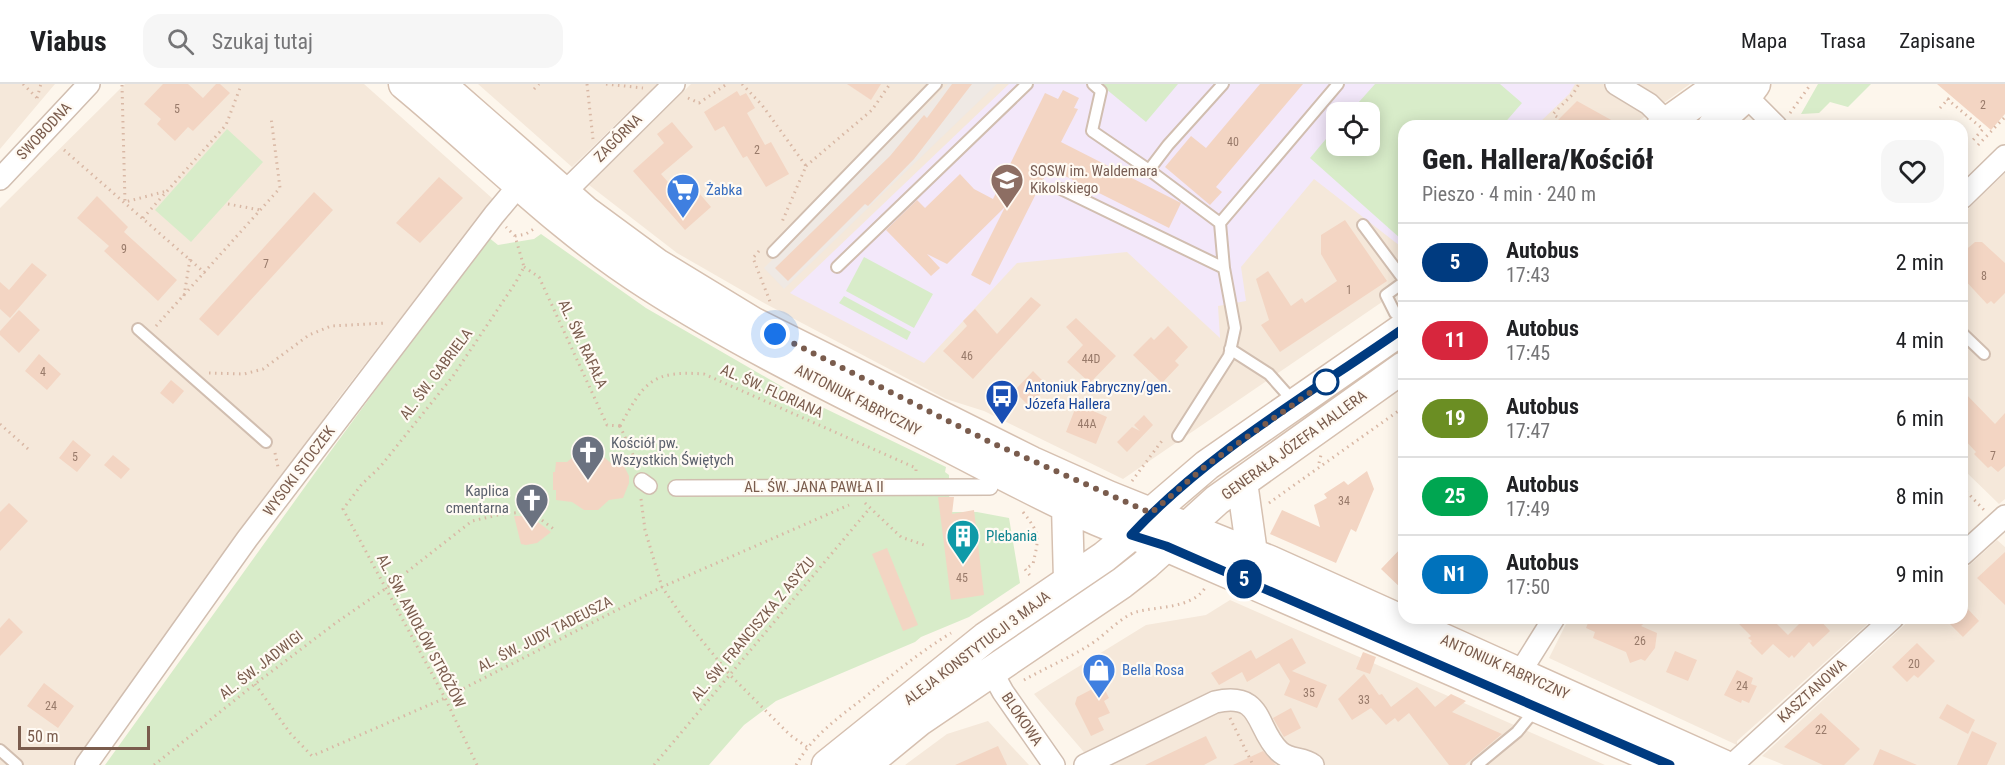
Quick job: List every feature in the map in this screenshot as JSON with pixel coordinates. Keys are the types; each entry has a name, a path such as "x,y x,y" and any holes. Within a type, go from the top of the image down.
{"main road":[{"name":"ANTONIUK FABRYCZNY","path":"404,84 572,229 648,285 826,385 1141,524"},
{"name":"ANTONIUK FABRYCZNY","path":"440,84 564,193 657,264 754,324 1027,473 1067,506 1141,524 1177,536 1260,566 1398,624"},
{"path":"1674,120 1737,87"},
{"path":"1717,120 1737,87"},
{"path":"1141,524 1196,473 1398,332"},
{"name":"GENERAŁA JÓZEFA HALLERA","path":"1177,536 1204,511 1272,459 1398,371"},
{"path":"1254,431 1272,459"},
{"path":"1242,482 1260,566"},
{"path":"1067,506 1069,580"},
{"name":"ALEJA KONSTYTUCJI 3 MAJA","path":"817,756 1104,557 1141,524"},
{"name":"ALEJA KONSTYTUCJI 3 MAJA","path":"865,765 920,720 1114,588 1145,565 1177,536"},
{"name":"ANTONIUK FABRYCZNY","path":"1260,566 1537,707 1670,765"},
{"name":"ANTONIUK FABRYCZNY","path":"1399,624 1519,674 1723,765"}],"street":[{"name":"SWOBODNA","path":"0,179 89,84"},
{"path":"1616,84 1649,104 1661,120"},
{"name":"ZAGÓRNA","path":"564,193 673,85"},
{"path":"1737,87 1778,120"},
{"path":"1968,192 2005,156"},
{"name":"WYSOKI STOCZEK","path":"86,765 247,539 520,184"},
{"name":"AL. ŚW. JANA PAWŁA II","path":"676,488 861,493 916,486 990,487"},
{"path":"1968,550 2002,524"},
{"path":"1519,674 1550,624"},
{"name":"KASZTANOWA","path":"1732,765 1886,624"},
{"name":"BLOKOWA","path":"992,672 1003,692 1054,765"},
{"path":"1085,765 1222,700 1234,700 1253,708 1278,750 1288,757 1306,760 1313,765"}],"lane":[{"path":"773,252 936,84"},
{"path":"837,267 1027,84"},
{"path":"1093,84 1101,91 1092,131 1220,223"},
{"path":"1149,170 1168,145 1223,84"},
{"path":"1178,436 1229,356 1235,328 1224,268 1220,223 1338,84"},
{"path":"1062,189 1224,268"},
{"path":"1363,225 1398,269"},
{"path":"1398,281 1386,295 1398,315"},
{"path":"142,333 266,442"},
{"path":"1968,339 1984,354"},
{"path":"1230,349 1269,374 1294,403"},
{"path":"1477,765 1517,732 1537,707"},
{"path":"0,750 17,765"}],"path":[{"path":"23,84 37,98 41,84"},
{"path":"534,89 538,84"},
{"path":"587,84 593,141"},
{"path":"606,84 648,89"},
{"path":"673,85 699,103 727,84"},
{"path":"742,84 762,105 806,166"},
{"path":"787,239 778,232 806,166 872,110 890,84"},
{"path":"1557,117 1553,114 1573,94 1579,84"},
{"path":"1783,120 1811,84"},
{"path":"122,85 125,202"},
{"path":"143,218 226,125 240,88"},
{"path":"1940,108 1949,97 1983,129 1973,140"},
{"path":"142,333 184,296 280,188 271,117"},
{"path":"1978,145 2005,117"},
{"path":"64,150 205,273"},
{"path":"125,202 167,191"},
{"path":"228,204 260,210"},
{"path":"524,267 515,236 526,234 540,224"},
{"path":"761,249 753,258 774,312"},
{"path":"184,296 190,259"},
{"name":"AL. ŚW. RAFAŁA","path":"524,267 539,277 607,424 620,426"},
{"name":"AL. ŚW. GABRIELA","path":"343,509 362,484 380,468 453,376 524,267"},
{"path":"186,372 244,374 264,369 309,335 332,326 413,322"},
{"name":"AL. ŚW. FLORIANA","path":"620,426 638,394 648,383 660,376 673,373 704,374 916,468 916,486"},
{"path":"1132,481 1164,437 1193,412"},
{"path":"0,424 28,449"},
{"path":"620,426 645,484 642,514 662,587 688,624 730,675 790,735 817,756"},
{"path":"861,493 870,508 901,537 924,545"},
{"name":"AL. ŚW. JUDY TADEUSZA","path":"255,684 290,733 312,756 445,698 662,587 861,493"},
{"path":"1968,493 2002,524"},
{"name":"AL. ŚW. FRANCISZKA Z ASYŻU","path":"654,765 870,508"},
{"name":"AL. ŚW. ANIOŁÓW STRÓŻÓW","path":"343,509 445,698 477,765"},
{"name":"AL. ŚW. JADWIGI","path":"154,765 255,684 337,622 386,589 472,521 512,512 524,512 536,515 555,530"},
{"path":"1033,581 1025,568 1033,564 1038,543"},
{"path":"1133,614 1137,612"},
{"path":"1222,700 1253,765"}],"shaded area":[{"path":"0,84 55,84 0,149"},
{"path":"125,84 364,84 493,199 337,400 76,765 0,765 0,208"},
{"path":"478,84 657,84 572,167"},
{"path":"691,84 1690,84 1640,120 1398,120 1398,291 1123,479 984,411 946,399 764,303 677,253 589,185"},
{"path":"948,84 997,84 784,289 764,268"},
{"path":"1009,84 1575,84 1569,94 1542,120 1398,120 1398,244 1314,179 1241,267 1246,301 1218,306 1220,338 1127,252 1017,263 924,363 790,293"},
{"path":"2005,173 2005,499 1999,504 1968,474 1968,209"},
{"path":"1997,540 2005,547 2005,765 1784,765 1762,756 1905,624 1968,624 1968,567"},
{"path":"1230,600 1605,765 1095,765 1034,694 1146,625 1206,615"},
{"path":"1566,624 1867,624 1737,741 1737,745 1549,658"},
{"path":"988,721 1029,765 905,765 947,734"}],"green space":[{"path":"1100,84 1178,84 1146,122"},
{"path":"1375,84 1500,84 1522,103 1507,120 1398,120 1398,236 1310,158 1326,139 1326,156 1380,156 1380,102 1359,102"},
{"path":"1818,84 1871,84 1848,107 1830,102 1819,113 1801,114"},
{"path":"227,129 263,162 191,242 155,210"},
{"path":"541,234 646,308 793,393 946,467 945,472 949,475 949,479 953,480 953,492 949,492 950,512 977,512 1009,518 1020,583 969,617 776,701 744,725 709,765 105,765 488,237 498,245 534,239"},
{"path":"864,257 933,294 914,328 846,291"},
{"path":"844,296 911,332 907,340 839,303"}],"building":[{"path":"163,84 188,84 203,98 216,84 220,84 230,93 193,131 188,127 175,141 157,124 161,119 144,104"},
{"path":"847,84 881,84 871,100"},
{"path":"952,84 972,84 914,159 788,281 775,268 890,156 924,115 927,118"},
{"path":"1260,84 1303,84 1216,187 1222,192 1210,205 1165,167 1191,136 1206,148"},
{"path":"1937,84 2005,84 2005,114 1991,130"},
{"path":"1063,90 1079,98 1074,108 1078,109 1061,142 1181,203 1169,228 1049,168 990,285 971,275 1005,207 947,264 927,254 940,268 931,276 886,230 917,200 925,208 960,174 974,189 993,199 1045,93 1058,99"},
{"path":"737,91 740,96 746,93 755,108 747,113 765,145 771,142 789,174 766,187 747,156 743,158 724,126 715,131 704,112"},
{"path":"1577,101 1611,120 1558,120"},
{"path":"672,122 693,147 661,174 681,197 693,186 711,207 685,230 633,171 664,143 657,134"},
{"path":"439,177 463,198 420,243 396,223"},
{"path":"314,192 333,210 218,336 199,319"},
{"path":"97,196 128,227 124,232 177,280 158,301 104,251 109,246 77,218"},
{"path":"1345,220 1387,281 1280,352 1261,325 1269,320 1256,279 1268,271 1291,306 1302,298 1305,303 1337,281 1321,254 1321,235"},
{"path":"1975,242 1982,242 2005,263 2005,293 1994,304 1991,301 1987,304 1968,283 1968,248"},
{"path":"32,263 47,275 10,318 0,309 0,282 9,290"},
{"path":"1031,297 1041,305 973,379 943,351 967,326 963,321 975,309 997,334"},
{"path":"19,310 40,330 19,353 0,335 0,331"},
{"path":"1076,318 1116,356 1090,383 1067,362 1083,345 1066,327"},
{"path":"1168,326 1188,347 1175,361 1179,365 1162,383 1133,355 1151,337 1154,340"},
{"path":"39,354 61,374 47,390 25,371"},
{"path":"1033,371 1048,386 1029,406 1014,391"},
{"path":"171,380 184,391 173,404 160,393"},
{"path":"1968,396 1995,424 2005,413 2005,466 1998,472 1991,466 1988,468 1974,454 1976,452 1968,443"},
{"path":"1077,404 1107,417 1096,444 1066,432"},
{"path":"1144,415 1153,425 1127,452 1117,442 1132,427 1140,431 1134,425"},
{"path":"73,440 91,455 77,472 59,458"},
{"name":"Kościół pw. Wszystkich Świętych","path":"579,452 598,452 612,464 623,464 629,476 629,483 623,498 609,500 598,510 584,510 572,502 556,500 556,490 553,490 553,472 555,472 556,462 567,462"},
{"path":"113,455 130,469 121,479 104,465"},
{"path":"1367,471 1374,489 1356,532 1351,529 1336,563 1270,534 1282,510 1320,527 1314,505 1327,498 1324,494 1344,481 1348,485"},
{"name":"Plebania","path":"938,497 954,497 952,514 974,510 984,595 951,600"},
{"path":"9,503 28,521 0,551 0,512"},
{"name":"Kaplica cmentarna","path":"514,516 534,519 551,532 537,543 521,544"},
{"path":"887,548 918,625 903,631 872,554"},
{"path":"1398,551 1398,585 1381,569"},
{"path":"2005,552 2005,605 1977,578"},
{"path":"1968,609 1979,621 1963,637 1950,624 1968,624"},
{"path":"9,618 23,632 0,656 0,628"},
{"path":"1588,624 1643,624 1641,626 1657,633 1655,648 1645,661 1641,659 1630,663 1626,652 1593,638 1595,632 1586,628"},
{"path":"1739,624 1777,624 1788,635 1799,624 1824,624 1830,631 1813,647 1809,642 1794,658 1792,655 1789,658 1773,644 1762,655 1750,643 1752,641 1748,638 1751,636"},
{"path":"1292,638 1306,663 1292,671 1327,685 1317,708 1284,695 1290,681 1279,663 1247,682 1242,672 1219,685 1211,673 1251,650 1256,659"},
{"path":"1917,643 1935,661 1918,678 1914,675 1907,682 1892,667"},
{"path":"1675,651 1697,660 1688,681 1666,672"},
{"path":"1363,652 1376,657 1370,674 1356,669"},
{"path":"1737,670 1753,678 1751,684 1757,686 1749,703 1742,700 1741,703 1724,695"},
{"path":"1364,674 1391,707 1417,687 1435,707 1451,694 1466,701 1452,712 1502,734 1465,765 1449,765 1409,713 1398,722 1395,718 1386,725 1371,708 1352,720 1338,699"},
{"path":"44,683 74,706 58,728 27,706"},
{"path":"1102,684 1109,698 1104,701 1110,713 1098,718 1104,730 1091,736 1075,704 1077,697"},
{"path":"1947,704 1975,720 1968,734 1939,718"},
{"path":"1291,708 1301,728 1284,737 1273,718"},
{"path":"1821,713 1860,749 1844,765 1823,765 1784,747"},
{"path":"1972,731 1997,743 1987,765 1957,765"},
{"path":"1206,736 1217,758 1204,765 1145,765"},
{"path":"998,746 1007,765 955,765"},
{"path":"1880,749 1917,765 1873,765"},
{"path":"1263,751 1276,765 1233,765"}],"bus line":[{"name":"5","path":"1398,332 1207,465 1151,513 1131,535 1166,546 1670,765"}],"place":[{"name":"SOSW im. Waldemara Kikolskiego","path":"1007,209"},
{"name":"Żabka","path":"683,219"},
{"name":"Antoniuk Fabryczny/gen. Józefa Hallera","path":"1002,425"},
{"name":"Kościół pw. Wszystkich Świętych","path":"588,481"},
{"name":"Kaplica cmentarna","path":"532,529"},
{"name":"Plebania","path":"963,565"},
{"name":"Bella Rosa","path":"1099,699"}],"route":[{"path":"775,334 1032,462 1151,513 1207,465 1331,378 1326,382"}]}
